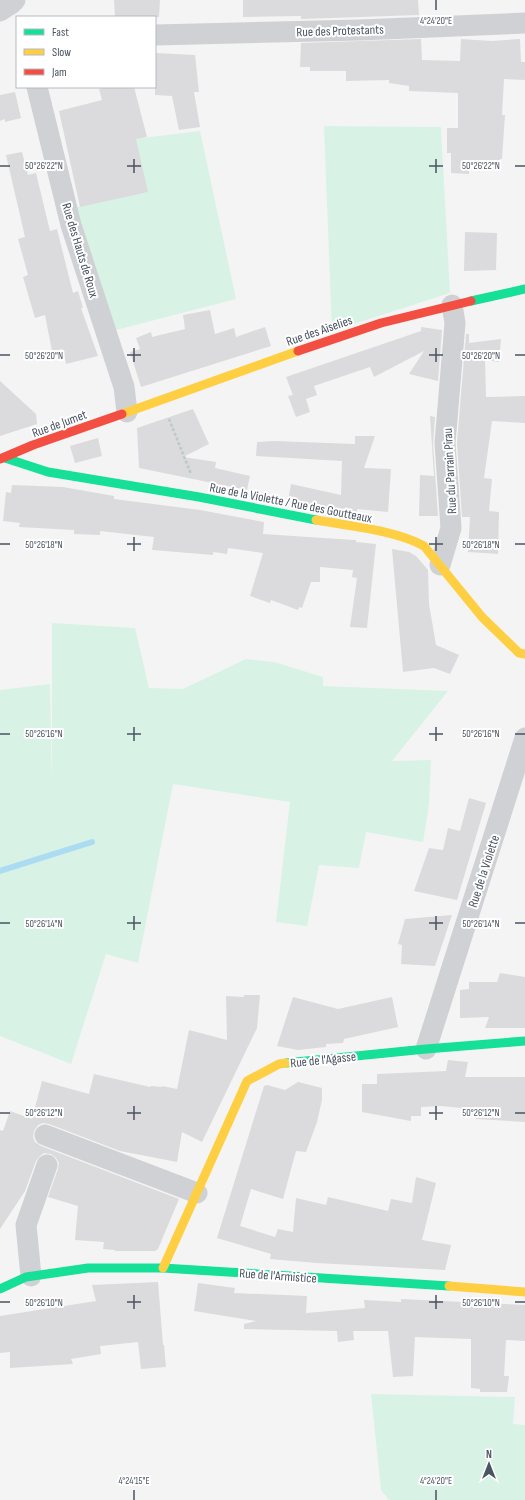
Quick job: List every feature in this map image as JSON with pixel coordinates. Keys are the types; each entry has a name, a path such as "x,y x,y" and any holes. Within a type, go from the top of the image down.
{"street":[{"name":"Rue des Protestants","path":"156,36 525,23"},
{"name":"Rue des Hauts de Roux","path":"37,88 71,225 124,387 127,412"},
{"name":"Rue des Aiselies","path":"127,412 276,358 381,323 452,305 525,289"},
{"name":"Rue du Parrain Pirau","path":"440,565 452,528 445,443 454,323 452,305"},
{"name":"Rue de Jumet","path":"2,458 33,445 127,412"},
{"name":"Rue de la Violette / Rue des Goutteaux","path":"2,458 48,472 199,497 391,534 413,540 424,546 482,617 519,653 525,654"},
{"name":"Rue de la Violette","path":"426,1049 525,738"},
{"name":"Rue de l'Agasse","path":"163,1268 247,1082 279,1064 426,1049 525,1042"},
{"path":"45,1135 197,1193"},
{"path":"31,1276 26,1225 47,1165"},
{"name":"Rue de l'Armistice","path":"0,1288 26,1277 88,1268 163,1268 525,1292"}],"path":[{"path":"165,399 169,418 199,497"}],"green space":[{"path":"324,126 441,127 450,293 332,331"},
{"path":"200,131 236,299 116,330 73,208 146,192 134,139"},
{"path":"52,623 135,628 149,688 183,689 246,659 274,662 323,677 323,686 448,691 392,761 431,760 429,805 423,842 366,832 359,868 319,865 307,926 276,922 290,802 173,784 138,963 106,954 71,1064 0,1036 0,690 50,684 52,785"},
{"path":"371,1394 515,1397 513,1424 525,1425 525,1500 389,1500 381,1490"}],"building":[{"path":"114,0 160,0 159,17 115,16"},
{"path":"243,0 418,0 419,15 301,19 301,16 243,17"},
{"path":"421,39 422,60 460,61 461,39 491,41 520,39 521,62 525,62 525,80 504,79 502,115 505,115 502,159 500,159 500,161 470,160 469,174 451,173 451,153 447,153 447,128 458,128 458,93 409,91 409,86 389,83 389,80 346,81 346,71 310,71 310,67 300,67 301,43"},
{"path":"156,53 195,55 199,92 194,92 200,127 179,130 172,96 155,95"},
{"path":"134,88 147,137 136,139 148,192 80,207 59,111 102,100 99,89"},
{"path":"15,92 21,118 5,122 5,119 0,121 0,95"},
{"path":"22,152 28,175 36,173 50,231 57,229 73,293 78,291 83,308 81,308 98,356 66,364 63,349 52,351 45,315 35,318 23,277 28,275 18,239 25,237 6,155"},
{"path":"465,232 497,233 496,270 464,271"},
{"path":"210,310 215,334 234,328 236,337 265,327 271,346 141,387 130,352 140,349 136,338 151,332 152,337 185,329 183,315"},
{"path":"421,327 442,330 438,381 409,374 424,351 374,377 370,367 314,386 317,395 306,399 310,412 296,417 288,396 293,395 286,377 421,331"},
{"path":"466,334 469,334 469,343 501,339 499,362 485,360 486,397 525,396 525,423 492,421 484,478 492,479 489,511 499,512 498,554 468,552 470,517 462,517 457,443"},
{"path":"0,381 36,414 37,424 0,436"},
{"path":"193,409 209,444 183,457 216,462 215,468 250,476 247,490 139,468 137,428"},
{"path":"430,416 435,417 433,444 438,516 419,516 420,475 434,476"},
{"path":"355,436 375,436 364,468 391,469 388,512 357,509 357,515 288,501 291,484 341,495 342,461 256,456 257,442 274,441 355,444"},
{"path":"98,438 102,456 75,463 70,446"},
{"path":"12,485 63,487 114,496 114,499 200,510 264,522 263,534 356,540 356,542 376,544 367,628 350,627 357,578 352,577 353,570 320,567 320,582 311,582 302,608 299,607 298,610 271,600 270,603 250,596 263,553 228,548 227,554 213,552 213,555 152,550 154,537 100,531 100,535 74,534 74,530 19,527 20,523 3,521 6,492 11,493"},
{"path":"392,549 409,552 416,556 428,570 429,604 436,645 459,655 450,674 434,668 403,672"},
{"path":"469,798 486,803 457,900 414,891 429,848 443,850 448,828 460,831"},
{"path":"452,915 435,966 401,964 402,945 398,944 405,919"},
{"path":"500,973 525,977 525,1028 485,1028 489,1017 460,1018 460,990 469,989 469,982 497,982"},
{"path":"244,995 260,995 257,1028 202,1142 182,1132 177,1162 120,1151 49,1124 43,1123 38,1125 34,1131 33,1137 35,1142 41,1146 179,1199 158,1249 155,1251 115,1251 103,1249 104,1242 75,1240 78,1206 48,1197 59,1163 51,1154 44,1153 36,1161 25,1191 0,1229 0,1130 3,1131 10,1111 32,1119 42,1081 89,1094 94,1074 150,1087 162,1086 177,1089 189,1030 227,1040 226,996 244,997"},
{"path":"293,997 338,1009 392,997 398,1027 344,1039 343,1043 326,1044 326,1047 298,1050 277,1046"},
{"path":"448,1060 468,1062 465,1077 525,1077 525,1122 476,1119 476,1116 471,1116 471,1109 441,1106 421,1107 421,1116 411,1116 411,1121 362,1112 362,1084 377,1084 377,1074 446,1071"},
{"path":"298,1082 322,1088 322,1100 317,1122 306,1152 296,1151 283,1199 251,1189 240,1226 275,1237 278,1229 293,1232 296,1198 326,1205 328,1197 388,1211 391,1199 412,1203 416,1177 436,1183 422,1240 451,1245 445,1270 270,1259 271,1254 217,1238 264,1086 267,1085 285,1090"},
{"path":"158,1282 166,1367 141,1369 138,1342 100,1346 101,1354 71,1359 73,1364 10,1368 10,1352 0,1353 0,1316 96,1301 92,1285"},
{"path":"198,1283 235,1288 234,1293 307,1296 306,1313 365,1308 364,1300 401,1302 401,1299 525,1305 525,1341 506,1340 504,1376 509,1376 507,1392 480,1392 480,1389 471,1388 471,1339 415,1337 413,1376 393,1377 388,1331 353,1331 354,1340 338,1342 337,1331 244,1329 244,1324 256,1321 194,1311"}],"waterway":[{"path":"0,871 92,842"}],"traffic: fast":[{"path":"471,301 525,289"},
{"path":"5,458 48,472 199,497 316,520"},
{"path":"286,1063 525,1041"},
{"path":"0,1289 26,1277 88,1268 163,1268 449,1286"}],"traffic: slow":[{"path":"122,414 298,351"},
{"path":"316,520 386,532 424,546 482,617 519,653 525,654"},
{"path":"163,1268 247,1081 279,1064 286,1063"},
{"path":"449,1286 525,1292"}],"traffic: jam":[{"path":"298,351 381,323 471,301"},
{"path":"0,459 33,445 122,414"}]}
